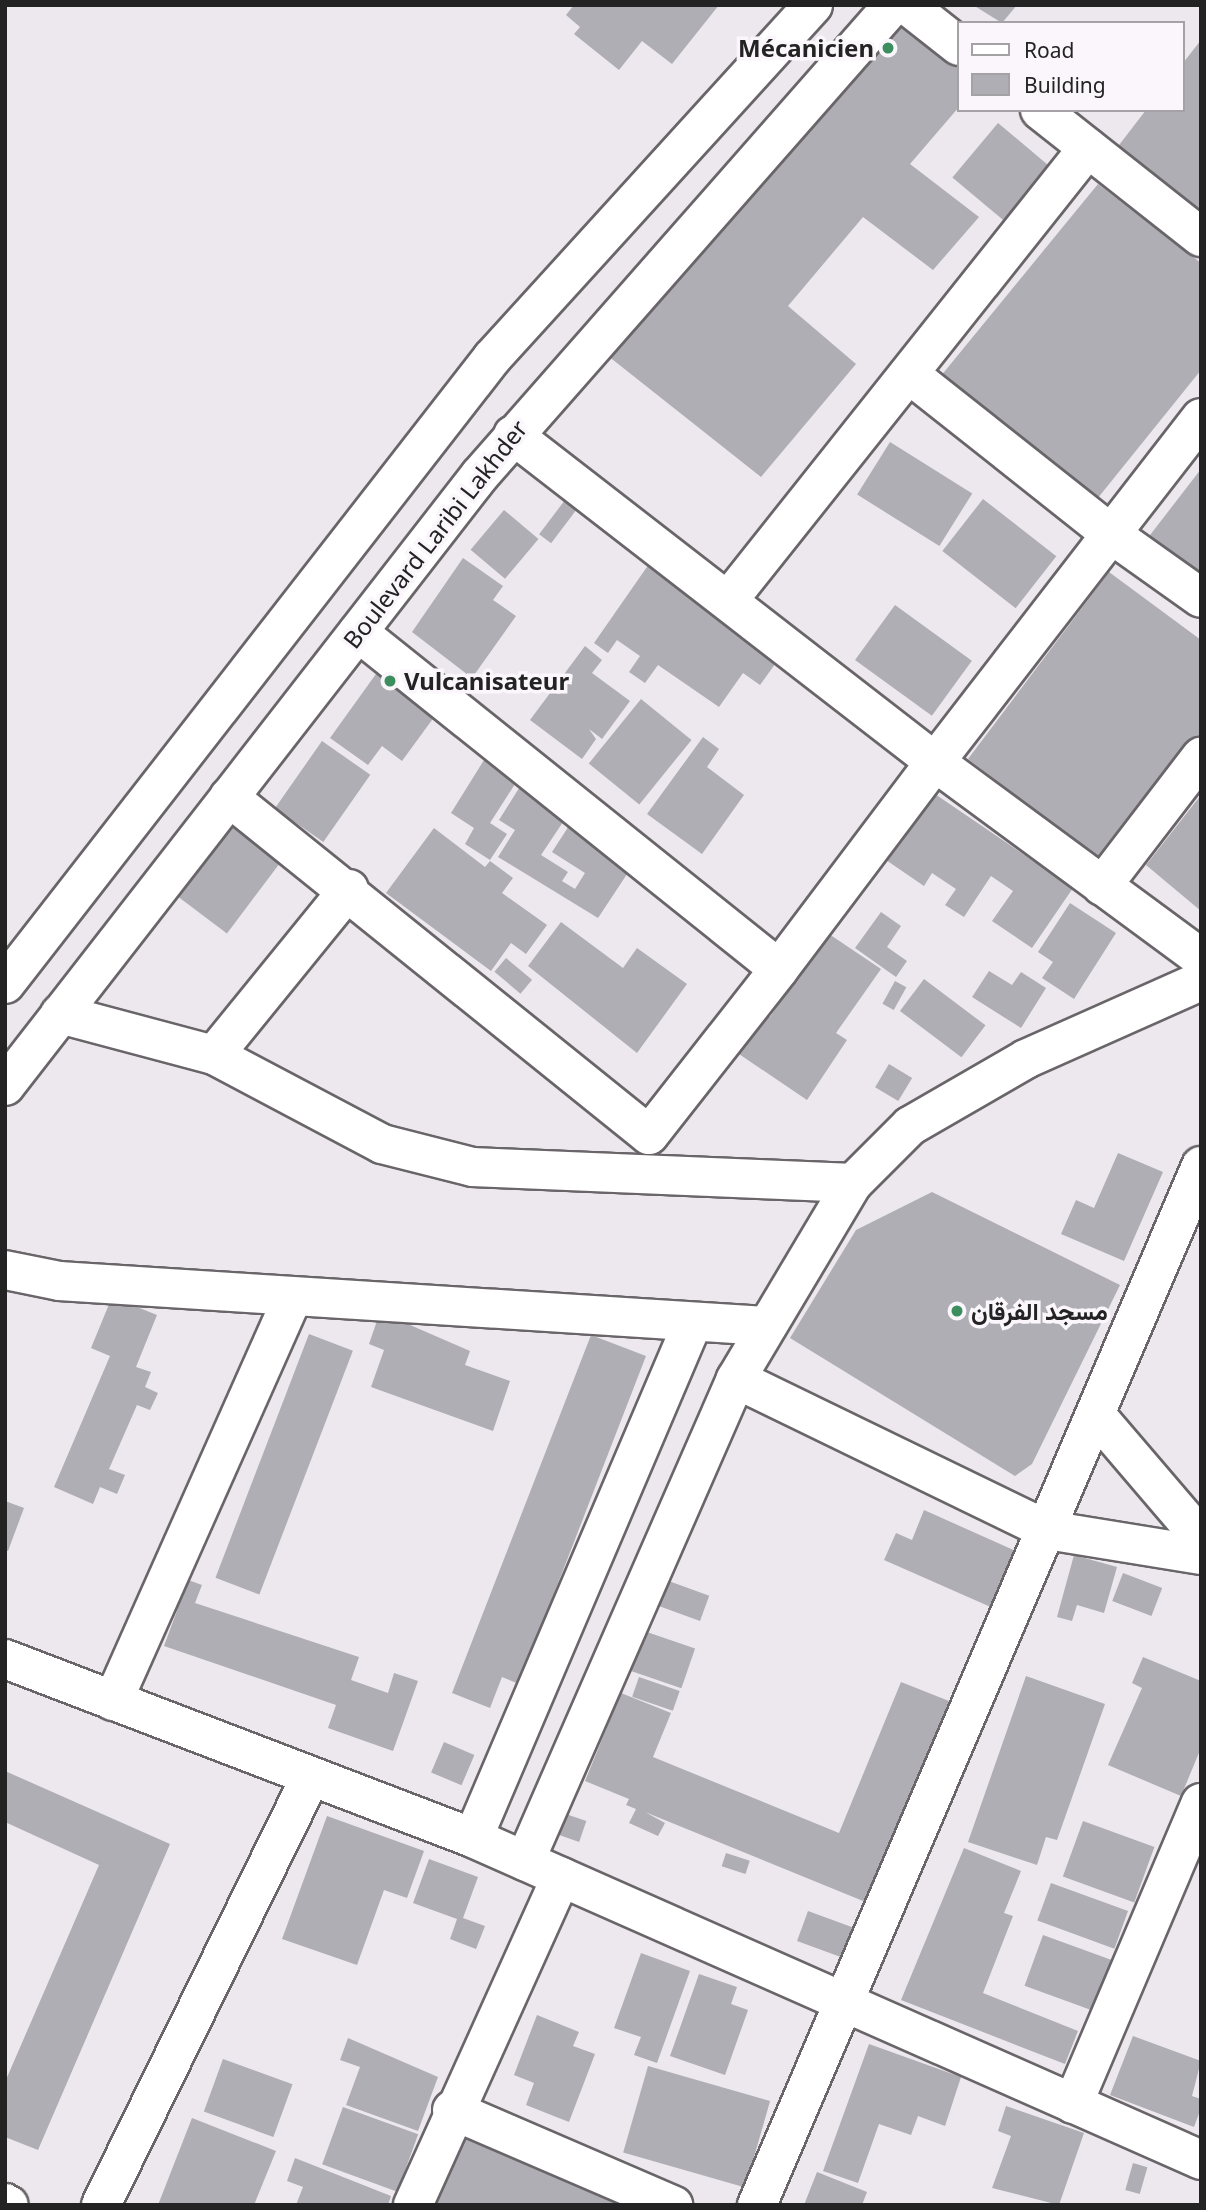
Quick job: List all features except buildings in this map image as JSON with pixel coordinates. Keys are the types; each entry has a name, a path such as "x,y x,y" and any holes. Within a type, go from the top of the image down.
{"street":[{"path":"5,984 492,358 813,5"},
{"name":"Boulevard Laribi Lakhder","path":"5,1086 513,435 893,5"},
{"path":"907,5 958,45"},
{"path":"1043,112 1201,237"},
{"path":"730,598 1088,148"},
{"path":"909,374 1111,534 1201,598"},
{"path":"229,797 349,889 649,1135 1201,418"},
{"path":"513,435 730,598 935,762 1201,958"},
{"path":"358,632 779,969"},
{"path":"1102,886 1201,757"},
{"path":"214,1055 349,889"},
{"path":"525,1861 736,1379 853,1183 910,1126 1026,1059 1201,981"},
{"path":"60,1014 214,1055 382,1144 473,1167 853,1183"},
{"path":"757,2205 847,2003 1096,1415 1191,1224 1201,1167"},
{"path":"5,1270 59,1281 766,1326"},
{"path":"113,1701 293,1297"},
{"path":"473,1838 693,1322"},
{"path":"736,1379 1047,1530 1201,1555"},
{"path":"1096,1415 1201,1538"},
{"path":"5,1659 310,1778 473,1838 1201,2160"},
{"path":"101,2205 310,1778"},
{"path":"1073,2104 1201,1803"},
{"path":"413,2205 452,2110 561,1877"},
{"path":"452,2110 673,2205"}],"place":[{"name":"Mécanicien","path":"888,48"},
{"name":"Vulcanisateur","path":"390,681"},
{"name":"مسجد الفرقان","path":"957,1311"}]}
